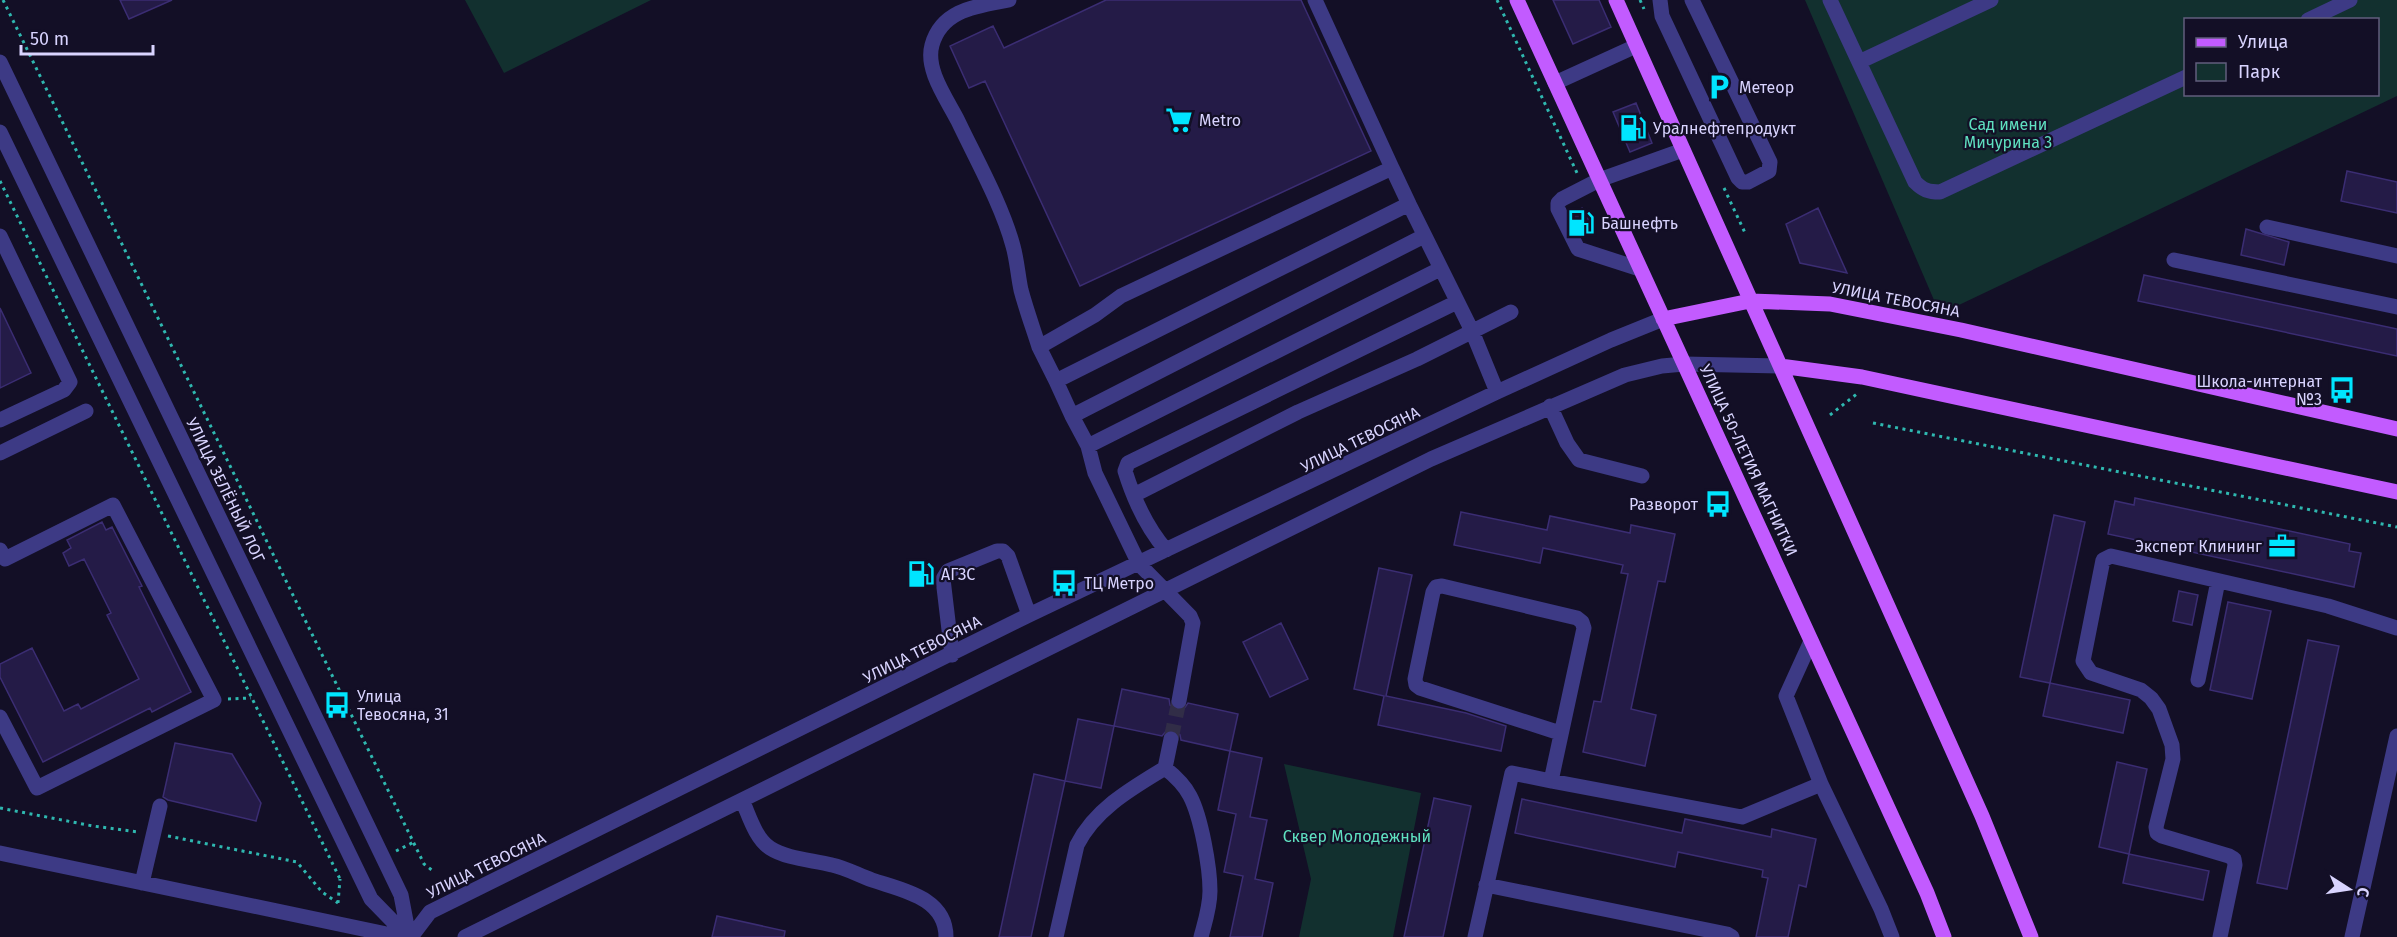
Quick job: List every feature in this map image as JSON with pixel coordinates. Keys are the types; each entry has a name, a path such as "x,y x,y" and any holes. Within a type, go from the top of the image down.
{"main road":[{"name":"УЛИЦА 50-ЛЕТИЯ МАГНИТКИ","path":"1517,0 1927,893 1944,937"},
{"path":"1616,0 1982,816 2031,937"},
{"name":"УЛИЦА ТЕВОСЯНА","path":"1664,319 1679,314 1750,301 1830,304 1962,330 2397,429"},
{"path":"1780,366 1862,377 2397,492"}],"street":[{"path":"1009,0 970,7 951,15 939,29 932,45 930,58 939,83 986,178 1013,245 1021,290 1039,347 1088,446 1095,474 1139,564 1190,616 1193,623 1179,701"},
{"path":"1315,0 1424,236 1472,332 1497,392"},
{"path":"1660,0 1662,16 1738,178 1742,183 1748,182 1769,171 1770,162 1692,0"},
{"path":"1830,0 1915,182 1929,192 1940,192 2184,78"},
{"path":"1859,62 1991,0"},
{"path":"2312,18 2350,0"},
{"path":"1555,83 1636,46"},
{"name":"УЛИЦА ЗЕЛЁНЫЙ ЛОГ","path":"0,62 400,895 409,937"},
{"path":"0,132 372,899 409,937"},
{"path":"1640,269 1578,249 1558,209 1558,203 1562,198 1599,180 1683,150"},
{"path":"1039,347 1095,315 1121,296 1392,168"},
{"path":"1056,381 1409,204"},
{"path":"2267,227 2397,256"},
{"path":"0,236 69,381 64,390 0,420"},
{"path":"1072,416 1424,236"},
{"path":"2174,260 2397,307"},
{"path":"1088,446 1440,269"},
{"path":"1166,550 1154,536 1126,475 1125,467 1132,461 1457,302"},
{"path":"1134,495 1298,412 1417,359 1511,312"},
{"name":"УЛИЦА ТЕВОСЯНА","path":"409,937 430,912 1029,615 1497,392 1611,340 1664,319"},
{"path":"465,937 1431,459 1550,406 1625,375 1662,366 1684,364 1780,366"},
{"path":"1550,406 1567,443 1579,460 1642,476"},
{"path":"0,453 86,411"},
{"path":"0,550 5,559 113,505 214,700 37,788 0,717"},
{"path":"952,655 943,579 948,571 1003,551 1008,556 1029,615"},
{"path":"2220,937 2235,865 2234,859 2157,833 2156,827 2173,759 2172,745 2159,709 2141,690 2091,673 2083,661 2102,563 2111,556 2328,606 2397,628"},
{"path":"2198,680 2218,581"},
{"path":"1551,781 1584,628 1582,622 1577,618 1499,599 1442,586 1436,587 1415,679 1416,685 1560,733"},
{"path":"1811,641 1786,696 1821,784 1881,909 1892,937"},
{"path":"2352,937 2397,736"},
{"path":"1056,937 1077,844 1083,832 1116,801 1166,768 1171,738"},
{"path":"1166,768 1179,780 1190,796 1198,818 1210,891 1201,937"},
{"path":"1474,937 1512,773 1743,817 1821,784"},
{"path":"742,800 761,840 769,848 780,853 836,866 919,895 934,907 946,928 946,937"},
{"path":"142,883 160,806"},
{"path":"0,853 401,937"},
{"path":"1485,885 1727,934 1732,937"}],"path":[{"path":"3,0 424,864 433,871"},
{"path":"0,181 340,879"},
{"path":"1830,415 1861,390"},
{"path":"1873,423 2397,527"},
{"path":"214,700 252,698"},
{"path":"0,808 93,826 154,833 297,862 322,892 338,903"}],"green space":[{"path":"465,0 651,0 504,73"},
{"name":"Сад имени Мичурина 3","path":"1805,0 2397,0 2397,96 1940,314"},
{"name":"Сквер Молодежный","path":"1284,764 1421,793 1393,937 1299,937 1311,879"}],"building":[{"path":"120,0 172,0 129,19"},
{"name":"Metro","path":"1106,0 1301,0 1371,151 1080,286 985,81 969,88 950,46 993,26 1004,48"},
{"path":"1553,0 1599,0 1611,27 1573,44"},
{"name":"Уралнефтепродукт","path":"1636,103 1652,143 1630,152 1613,112"},
{"path":"2347,171 2397,182 2397,213 2341,201"},
{"path":"1582,208 1593,226 1581,233 1572,215"},
{"path":"1818,208 1847,273 1800,263 1786,224"},
{"path":"2246,229 2289,242 2284,265 2241,255"},
{"path":"2144,275 2397,329 2397,356 2138,301"},
{"path":"0,308 31,373 0,388"},
{"path":"2135,498 2350,544 2349,551 2361,553 2354,587 2108,534 2115,501 2134,505"},
{"path":"1461,512 1547,530 1550,516 1630,533 1631,525 1675,534 1665,582 1658,581 1631,709 1656,715 1645,766 1583,752 1594,701 1601,702 1628,574 1621,573 1623,565 1543,548 1540,563 1454,545"},
{"path":"2054,515 2085,522 2050,683 2020,677"},
{"path":"102,522 106,530 112,527 191,692 152,712 150,708 43,762 0,677 0,664 32,648 64,711 78,704 81,709 139,679 107,615 111,613 84,559 69,566 63,553 71,548 67,540"},
{"path":"1379,568 1412,575 1386,696 1466,713 1506,726 1501,751 1378,725 1384,696 1354,689"},
{"path":"2179,591 2198,595 2192,625 2173,621"},
{"path":"2228,602 2271,611 2252,699 2210,690"},
{"path":"1281,623 1308,679 1270,697 1243,642"},
{"path":"2308,640 2339,646 2287,889 2257,883"},
{"path":"2050,683 2130,700 2123,733 2043,716"},
{"path":"1122,689 1169,699 1170,705 1177,710 1183,710 1188,703 1238,714 1230,751 1181,740 1180,735 1174,730 1167,730 1162,736 1114,726"},
{"path":"1078,719 1114,726 1101,788 1065,781"},
{"path":"175,743 232,754 261,803 256,821 163,797"},
{"path":"1230,751 1262,758 1250,817 1267,820 1255,879 1273,883 1262,937 1230,937 1243,876 1224,872 1236,814 1218,810"},
{"path":"2117,762 2147,769 2129,854 2099,847"},
{"path":"1034,774 1065,781 1031,937 999,937"},
{"path":"1434,798 1471,806 1443,937 1404,937"},
{"path":"1522,799 1682,833 1685,819 1771,837 1772,829 1816,839 1806,887 1799,885 1788,937 1756,937 1768,878 1762,877 1763,870 1678,852 1675,867 1515,833"},
{"path":"2129,854 2209,871 2203,900 2123,883"},
{"path":"717,916 785,931 784,937 712,937"}],"tunnel":[{"path":"1171,739 1179,701"}],"place":[{"name":"Метеор","path":"1719,87"},
{"name":"Metro","path":"1179,120"},
{"name":"Уралнефтепродукт","path":"1633,128"},
{"name":"Башнефть","path":"1581,223"},
{"name":"Школа-интернат №3","path":"2342,390"},
{"name":"Разворот","path":"1718,504"},
{"name":"Эксперт Клининг","path":"2282,546"},
{"name":"АГЗС","path":"921,574"},
{"name":"ТЦ Метро","path":"1064,583"},
{"name":"Улица Тевосяна, 31","path":"337,705"}]}
